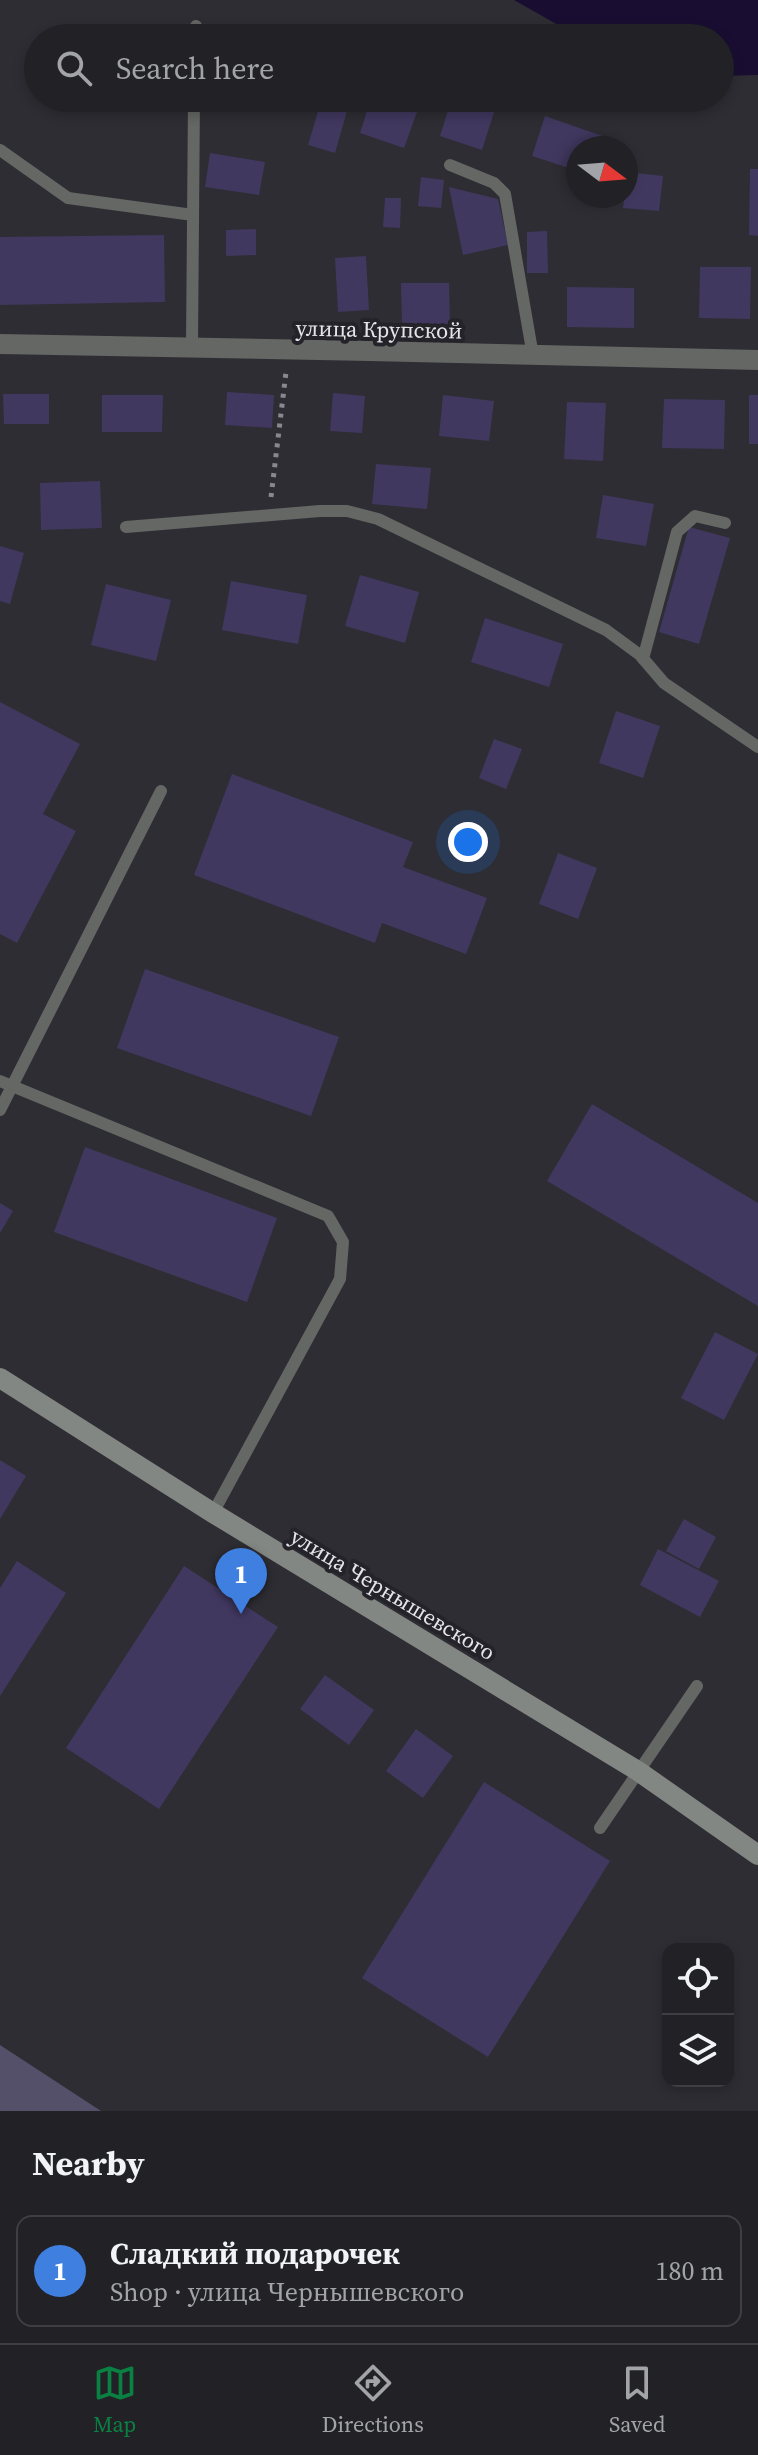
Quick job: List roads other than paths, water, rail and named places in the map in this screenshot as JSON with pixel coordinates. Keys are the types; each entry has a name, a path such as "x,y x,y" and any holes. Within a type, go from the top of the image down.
{"main road":[{"name":"улица Чернышевского","path":"0,1378 213,1513 638,1771 758,1855"}],"street":[{"name":"улица Крупской","path":"0,344 192,345 289,351 758,360"}],"lane":[{"path":"192,345 194,112"},
{"path":"0,150 68,198 193,215"},
{"path":"450,165 494,183 505,194 533,356"},
{"path":"126,527 347,511 378,519 606,630 643,659 664,683 758,747"},
{"path":"643,659 677,532 695,516 725,523"},
{"path":"0,1110 161,791"},
{"path":"0,1081 12,1089 328,1216 343,1242 340,1279 213,1513"},
{"path":"600,1828 697,1686"}],"place":[{"name":"Сладкий подарочек","path":"241,1614"}]}
